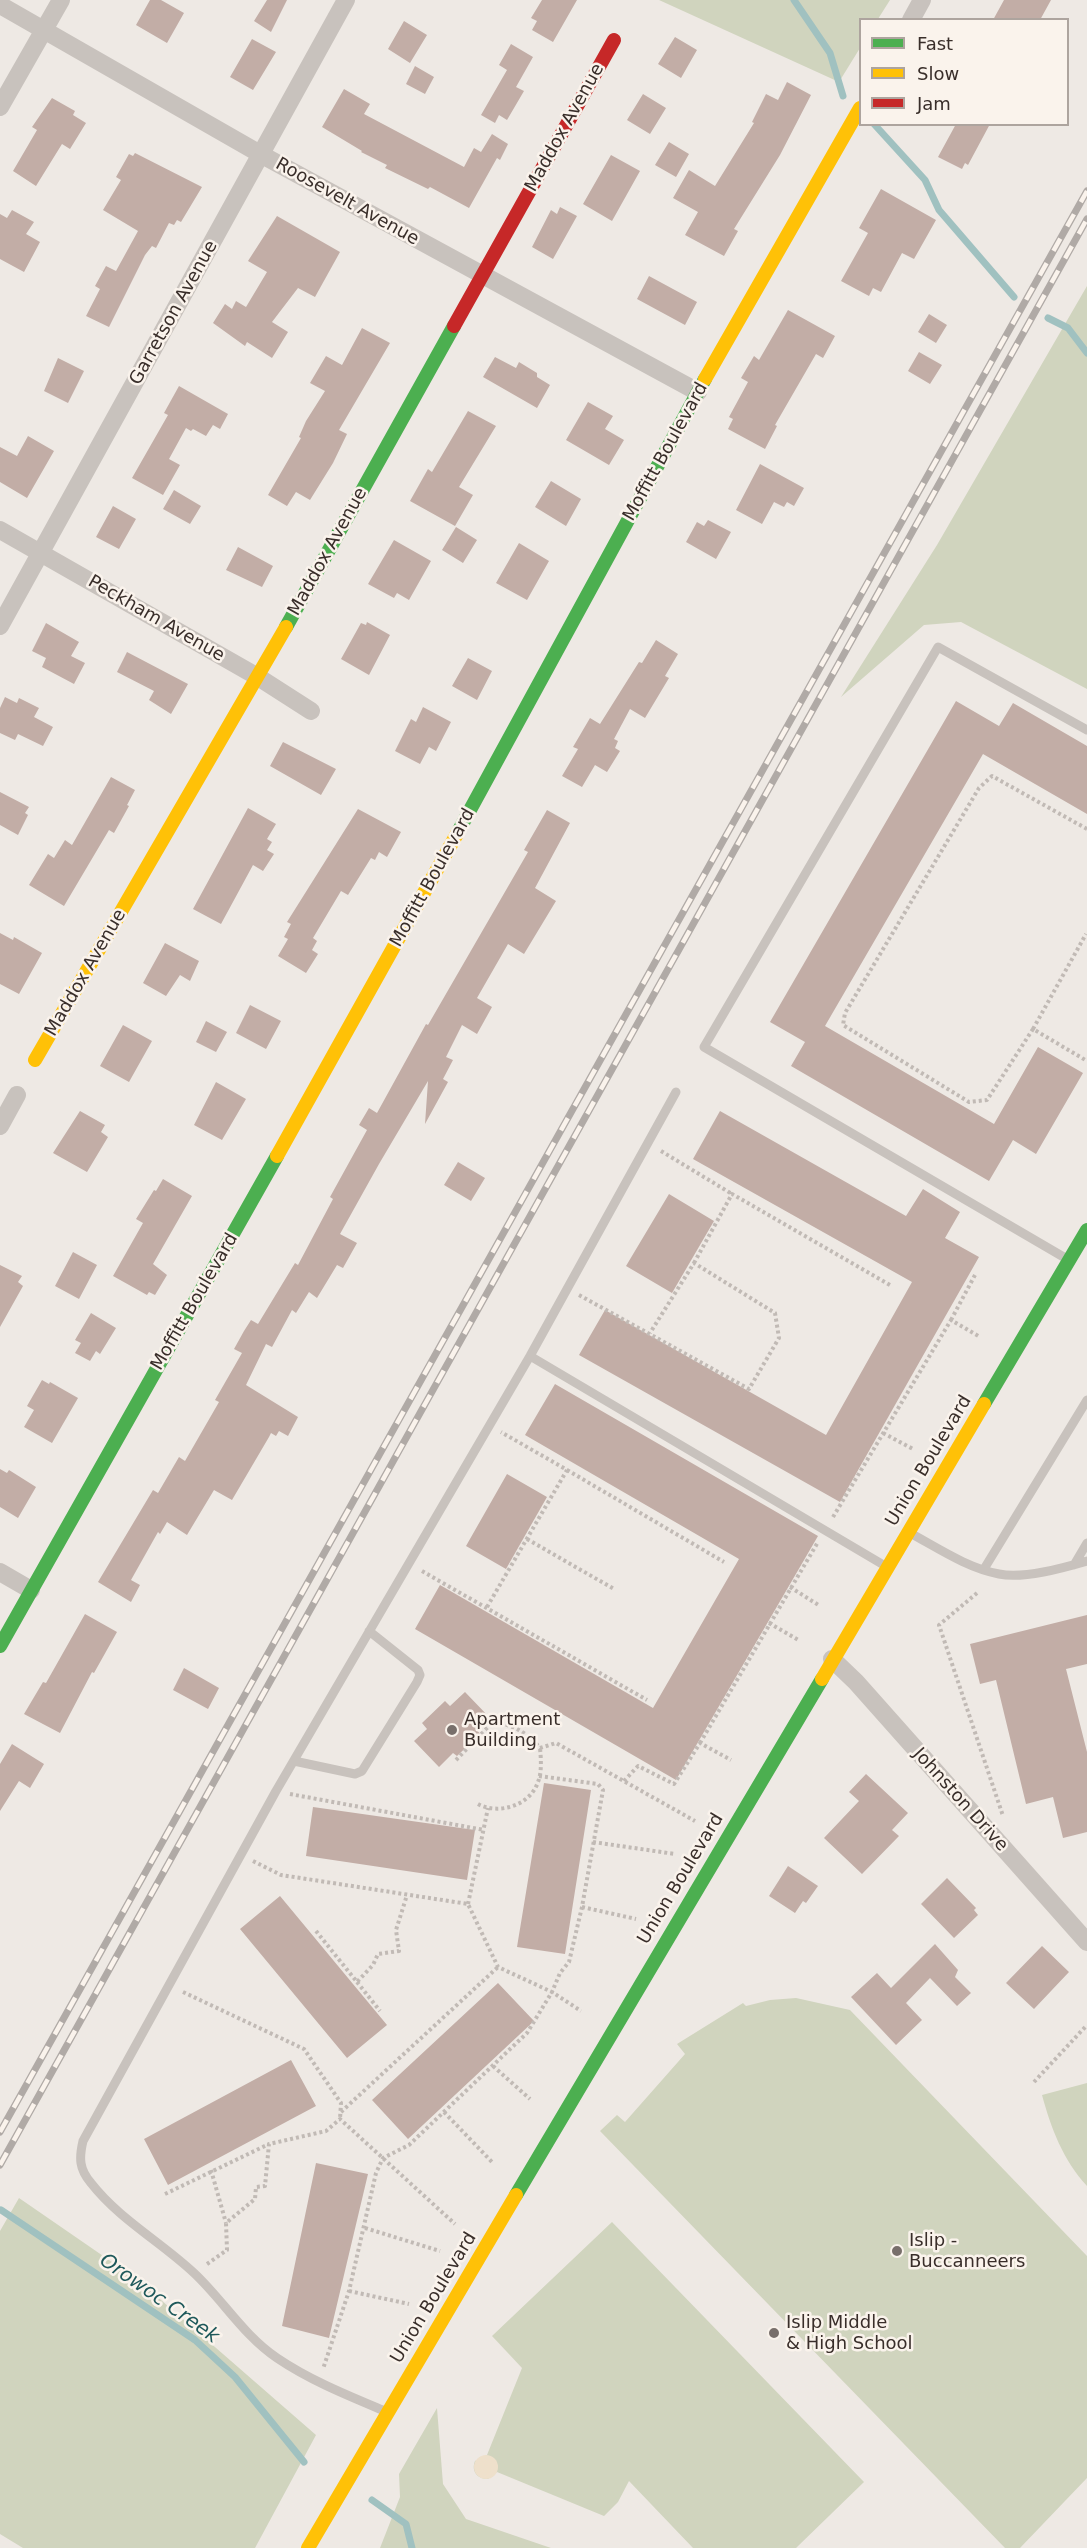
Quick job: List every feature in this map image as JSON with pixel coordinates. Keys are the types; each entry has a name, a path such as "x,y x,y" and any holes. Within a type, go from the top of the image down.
{"street":[{"path":"0,107 61,0"},
{"name":"Garretson Avenue","path":"0,626 346,0"},
{"path":"912,18 922,0"},
{"name":"Roosevelt Avenue","path":"0,5 482,276 698,392"},
{"name":"Maddox Avenue","path":"35,1060 258,677 614,40"},
{"name":"Moffitt Boulevard","path":"0,1646 381,973 698,392 859,111"},
{"name":"Peckham Avenue","path":"0,530 258,677 311,711"},
{"path":"0,1126 17,1095"},
{"name":"Union Boulevard","path":"308,2548 1087,1230"},
{"path":"0,1572 32,1590"},
{"name":"Johnston Drive","path":"832,1659 856,1682 1087,1942"}],"lane":[{"path":"1069,1260 704,1047 938,647 1087,730"},
{"path":"387,2412 318,2384 275,2357 245,2331 194,2274 109,2204 89,2182 79,2161 82,2141 170,1986 276,1791 530,1356 675,1092"},
{"path":"530,1356 886,1567"},
{"path":"984,1569 1087,1400"},
{"path":"908,1532 968,1564 1000,1575 1048,1572 1087,1562"},
{"path":"1074,1565 1087,1543"},
{"path":"294,1761 355,1774 362,1771 368,1765 417,1682 420,1675 418,1670 369,1630"}],"path":[{"path":"1087,829 993,776 979,788 845,1013 843,1025 969,1102 987,1100 1033,1029 1087,934"},
{"path":"1033,1029 1087,1061"},
{"path":"646,1142 890,1285"},
{"path":"650,1333 694,1263 732,1194"},
{"path":"567,1289 748,1389 779,1338 775,1313 694,1263"},
{"path":"624,1781 638,1766 674,1784 951,1320 975,1275"},
{"path":"951,1320 980,1337"},
{"path":"489,1425 724,1562"},
{"path":"883,1433 913,1449"},
{"path":"487,1607 567,1470"},
{"path":"527,1539 614,1589"},
{"path":"408,1563 647,1700"},
{"path":"790,1587 820,1606"},
{"path":"977,1593 939,1625 1004,1818"},
{"path":"770,1623 800,1641"},
{"path":"456,1760 493,1722 528,1734 540,1748 538,1783 531,1794 512,1807 488,1808 478,1804"},
{"path":"540,1748 556,1743 694,1821"},
{"path":"700,1743 731,1760"},
{"path":"318,2384 349,2291 376,2173 383,2158 409,2145 527,2033 552,1992 560,1973 569,1962 582,1907 603,1790 598,1784 539,1776"},
{"path":"276,1791 484,1830"},
{"path":"488,1808 468,1904 498,1967 552,1992 581,2011"},
{"path":"593,1842 675,1854"},
{"path":"241,1854 281,1875 468,1904"},
{"path":"357,1982 374,1965 378,1954 399,1951 396,1930 407,1895"},
{"path":"582,1907 636,1919"},
{"path":"316,1931 380,2011"},
{"path":"340,2112 498,1967"},
{"path":"170,1986 304,2049 341,2103 340,2119 455,2224"},
{"path":"1034,2082 1087,2025"},
{"path":"493,2066 530,2100"},
{"path":"444,2112 492,2162"},
{"path":"165,2194 269,2144 326,2131 340,2119"},
{"path":"226,2223 255,2199 256,2187 265,2186 269,2144"},
{"path":"194,2274 227,2250 226,2223 211,2170"},
{"path":"365,2228 440,2251"},
{"path":"349,2291 409,2304"}],"green space":[{"path":"659,0 890,0 879,18 859,18 859,50 839,82"},
{"path":"1087,286 1087,689 961,622 924,625 841,697 937,545"},
{"path":"796,1998 850,2010 1087,2256 1087,2478 1020,2548 1005,2548 600,2131 617,2115 625,2122 685,2054 677,2044 743,2003 746,2006 770,2000"},
{"path":"1087,2083 1087,2186 1071,2165 1059,2143 1042,2095"},
{"path":"19,2198 138,2280 316,2435 255,2548 23,2548 0,2534 0,2231"},
{"path":"612,2222 864,2482 796,2548 693,2548 629,2481 618,2502 604,2516 497,2472 488,2479 476,2474 475,2461 487,2455 522,2368 492,2336"},
{"path":"437,2408 443,2484 466,2519 551,2548 380,2548 400,2497 399,2474"}],"sand":[{"path":"486,2455 491,2456 497,2462 497,2472 491,2478 486,2479 481,2478 475,2472 474,2467 475,2462 481,2456"}],"building":[{"path":"150,0 161,0 184,13 167,43 136,25"},
{"path":"267,0 287,0 271,32 254,21"},
{"path":"542,0 577,0 553,42 532,30 537,21 531,18"},
{"path":"1004,0 1051,0 1041,18 994,18"},
{"path":"404,21 427,35 410,63 388,49"},
{"path":"675,37 697,50 681,78 658,64"},
{"path":"252,39 276,52 253,90 230,77"},
{"path":"511,44 533,57 516,87 524,91 507,120 499,115 495,123 481,115 507,70 499,65"},
{"path":"415,66 434,77 425,94 406,84"},
{"path":"787,82 811,95 780,155 734,229 738,231 724,256 685,235 698,212 673,198 689,170 715,186 754,123 752,122 766,94 778,100"},
{"path":"344,89 370,104 364,114 464,167 474,148 481,152 492,134 508,144 500,160 497,158 469,208 430,187 428,189 385,168 387,165 361,152 322,127"},
{"path":"643,94 666,108 650,134 627,120"},
{"path":"52,98 75,111 73,115 86,123 70,149 62,144 36,186 13,171 37,130 32,127"},
{"path":"955,126 989,126 968,165 965,163 962,169 938,157"},
{"path":"669,142 689,154 676,177 655,165"},
{"path":"135,153 202,187 181,222 177,220 174,225 169,223 156,248 152,246 145,255 109,327 86,316 100,289 95,286 106,266 116,271 138,231 103,210 121,180 116,177 129,154 133,156"},
{"path":"611,155 640,171 612,221 583,204"},
{"path":"881,189 936,220 914,259 902,253 881,292 873,288 869,296 841,281 868,233 859,228"},
{"path":"560,207 577,216 553,259 532,247 551,210 557,214"},
{"path":"12,210 34,222 26,234 40,242 24,272 0,259 0,214 7,218"},
{"path":"277,216 340,252 315,297 298,288 272,322 288,332 272,358 247,342 245,346 213,323 225,304 232,309 236,301 246,307 267,272 248,261"},
{"path":"649,276 697,302 685,325 637,299"},
{"path":"788,310 835,336 823,358 816,354 775,425 777,426 765,449 728,429 733,419 729,417 748,382 741,378 754,356 759,360"},
{"path":"929,314 947,325 936,343 918,332"},
{"path":"362,328 390,343 339,430 347,434 333,463 310,500 296,492 287,506 268,495 301,438 299,437 306,421 325,391 310,383 326,356 342,365"},
{"path":"919,352 942,365 930,384 908,371"},
{"path":"495,357 516,368 519,362 537,373 537,377 550,385 537,408 483,377"},
{"path":"58,358 84,371 68,403 44,391"},
{"path":"179,386 228,414 220,429 213,425 206,436 186,428 169,459 180,465 163,495 132,478 168,415 164,413"},
{"path":"588,402 613,416 605,429 624,440 609,465 566,440"},
{"path":"468,411 496,426 459,487 473,495 455,526 410,501 428,469 432,472"},
{"path":"28,436 54,451 27,498 0,482 0,447 17,456"},
{"path":"760,464 804,488 794,506 787,502 784,507 774,502 762,524 736,510"},
{"path":"551,481 581,499 566,526 535,507"},
{"path":"174,490 201,506 190,524 163,509"},
{"path":"113,506 136,519 119,549 96,537"},
{"path":"708,520 731,532 716,559 686,542 697,522 704,526"},
{"path":"456,527 477,540 463,563 442,550"},
{"path":"394,540 431,561 409,600 397,593 394,598 368,584"},
{"path":"519,543 549,561 527,600 496,583"},
{"path":"238,547 273,566 262,587 226,570"},
{"path":"367,622 390,635 369,675 341,659 361,623 366,625"},
{"path":"46,623 79,642 71,656 85,663 74,684 42,667 46,658 32,651"},
{"path":"656,640 678,654 665,676 669,678 645,718 630,709 614,739 618,741 615,748 620,751 607,772 595,765 582,787 562,776 578,749 573,747 590,718 600,724 639,662 642,663"},
{"path":"127,652 188,684 171,714 149,700 154,691 117,672"},
{"path":"468,658 492,671 477,700 452,686"},
{"path":"5,697 17,703 19,698 39,708 34,717 53,727 43,746 18,734 15,740 0,733 0,708"},
{"path":"956,701 999,726 1013,703 1087,746 1087,814 983,754 825,1026 994,1124 1038,1047 1083,1073 1036,1154 1013,1140 989,1181 791,1066 805,1042 770,1022"},
{"path":"423,707 451,722 436,751 429,747 420,764 395,751 411,719 416,722"},
{"path":"283,742 336,769 321,795 270,766"},
{"path":"111,777 135,790 114,833 109,830 64,906 29,885 48,854 54,858 65,840 72,845"},
{"path":"0,792 29,807 25,813 28,815 18,835 0,825"},
{"path":"248,808 276,824 267,839 272,842 267,850 274,854 263,871 253,865 221,924 193,909"},
{"path":"358,809 401,832 387,857 379,852 375,860 371,858 348,895 341,891 313,938 317,941 312,950 318,954 306,973 278,956 288,939 284,937 291,924 287,922"},
{"path":"547,810 570,823 535,888 556,901 524,954 508,944 477,998 492,1007 477,1034 462,1025 446,1057 453,1060 443,1079 448,1082 425,1124 428,1081 379,1164 340,1234 357,1243 343,1268 337,1265 317,1298 309,1292 296,1313 292,1310 272,1347 266,1344 246,1385 298,1417 288,1436 279,1431 276,1436 271,1433 232,1500 214,1490 187,1535 167,1522 160,1534 158,1532 131,1580 140,1585 131,1602 98,1582 153,1490 158,1493 179,1457 185,1461 219,1402 215,1400 242,1353 234,1349 244,1331 251,1320 258,1324 295,1263 298,1265 333,1199 330,1197 367,1130 359,1125 369,1108 377,1113 426,1024 428,1025 528,852 524,850"},
{"path":"0,933 13,940 14,937 42,953 19,994 0,984"},
{"path":"165,943 199,961 190,981 180,975 166,996 143,983"},
{"path":"250,1005 281,1021 266,1049 236,1033"},
{"path":"206,1021 227,1032 216,1052 196,1042"},
{"path":"123,1025 152,1041 129,1082 100,1066"},
{"path":"216,1082 246,1099 222,1140 194,1125"},
{"path":"80,1111 105,1125 101,1132 108,1137 87,1172 53,1153"},
{"path":"720,1111 906,1216 923,1189 960,1212 945,1238 979,1257 840,1502 579,1355 605,1310 826,1435 912,1282 693,1159"},
{"path":"458,1162 485,1178 471,1201 444,1185"},
{"path":"163,1179 192,1196 153,1264 167,1275 155,1295 149,1292 147,1295 113,1276 143,1223 136,1219"},
{"path":"669,1194 714,1221 672,1293 626,1266"},
{"path":"73,1252 97,1265 79,1299 55,1286"},
{"path":"0,1265 22,1276 18,1282 23,1286 0,1327"},
{"path":"91,1313 116,1328 100,1354 96,1351 90,1361 75,1353 81,1343 75,1340"},
{"path":"42,1380 78,1398 52,1443 24,1427 34,1410 27,1406"},
{"path":"555,1384 818,1536 676,1780 415,1629 440,1585 653,1708 739,1559 525,1435"},
{"path":"0,1469 7,1473 9,1470 36,1487 18,1518 0,1507"},
{"path":"507,1474 547,1497 506,1569 466,1546"},
{"path":"85,1614 117,1632 94,1673 92,1672 60,1733 24,1714 43,1682 46,1683"},
{"path":"1087,1615 1087,1664 1066,1669 1087,1752 1087,1832 1063,1838 1053,1797 1026,1804 996,1680 980,1684 970,1644"},
{"path":"184,1668 219,1688 208,1709 173,1690"},
{"name":"Apartment Building","path":"465,1692 490,1718 477,1730 480,1734 457,1756 453,1753 439,1767 414,1741 427,1729 422,1723 445,1701 450,1706"},
{"path":"12,1744 44,1764 30,1788 19,1781 0,1811 0,1764"},
{"path":"866,1774 908,1813 892,1830 899,1836 862,1874 824,1838 859,1801 849,1792"},
{"path":"544,1783 591,1790 565,1954 517,1947"},
{"path":"313,1807 475,1830 467,1880 306,1856"},
{"path":"788,1866 818,1886 806,1903 803,1901 795,1913 769,1896"},
{"path":"947,1878 976,1908 974,1910 978,1915 954,1938 921,1904"},
{"path":"280,1896 387,2025 347,2058 240,1929"},
{"path":"935,1944 958,1970 955,1977 971,1993 957,2006 930,1978 906,2003 922,2020 896,2045 851,1997 877,1973 891,1988"},
{"path":"1042,1946 1069,1972 1034,2009 1006,1983"},
{"path":"498,1983 534,2021 408,2139 372,2100"},
{"path":"291,2060 316,2106 168,2185 144,2139"},
{"path":"316,2163 368,2174 329,2338 282,2326"}],"waterway":[{"path":"794,0 830,53 843,96"},
{"path":"876,126 925,180 939,210 1014,297"},
{"path":"1048,318 1068,328 1087,353"},
{"name":"Orowoc Creek","path":"1,2210 195,2340 235,2377 304,2462"},
{"name":"Orowoc Creek","path":"372,2500 406,2524 412,2548"}],"railway":[{"path":"0,2132 1087,191"},
{"path":"0,2165 1087,219"}],"traffic: fast":[{"path":"286,627 454,326"},
{"path":"458,832 705,379"},
{"path":"0,1646 277,1156"},
{"path":"984,1404 1087,1230"},
{"path":"516,2195 822,1679"}],"traffic: slow":[{"path":"705,379 859,110"},
{"path":"35,1060 286,627"},
{"path":"277,1156 458,832"},
{"path":"822,1679 984,1404"},
{"path":"308,2548 516,2195"}],"traffic: jam":[{"path":"454,326 614,40"}],"place":[{"name":"Apartment Building","path":"452,1730"},
{"name":"Islip - Buccanneers","path":"897,2251"},
{"name":"Islip Middle & High School","path":"774,2333"}]}
